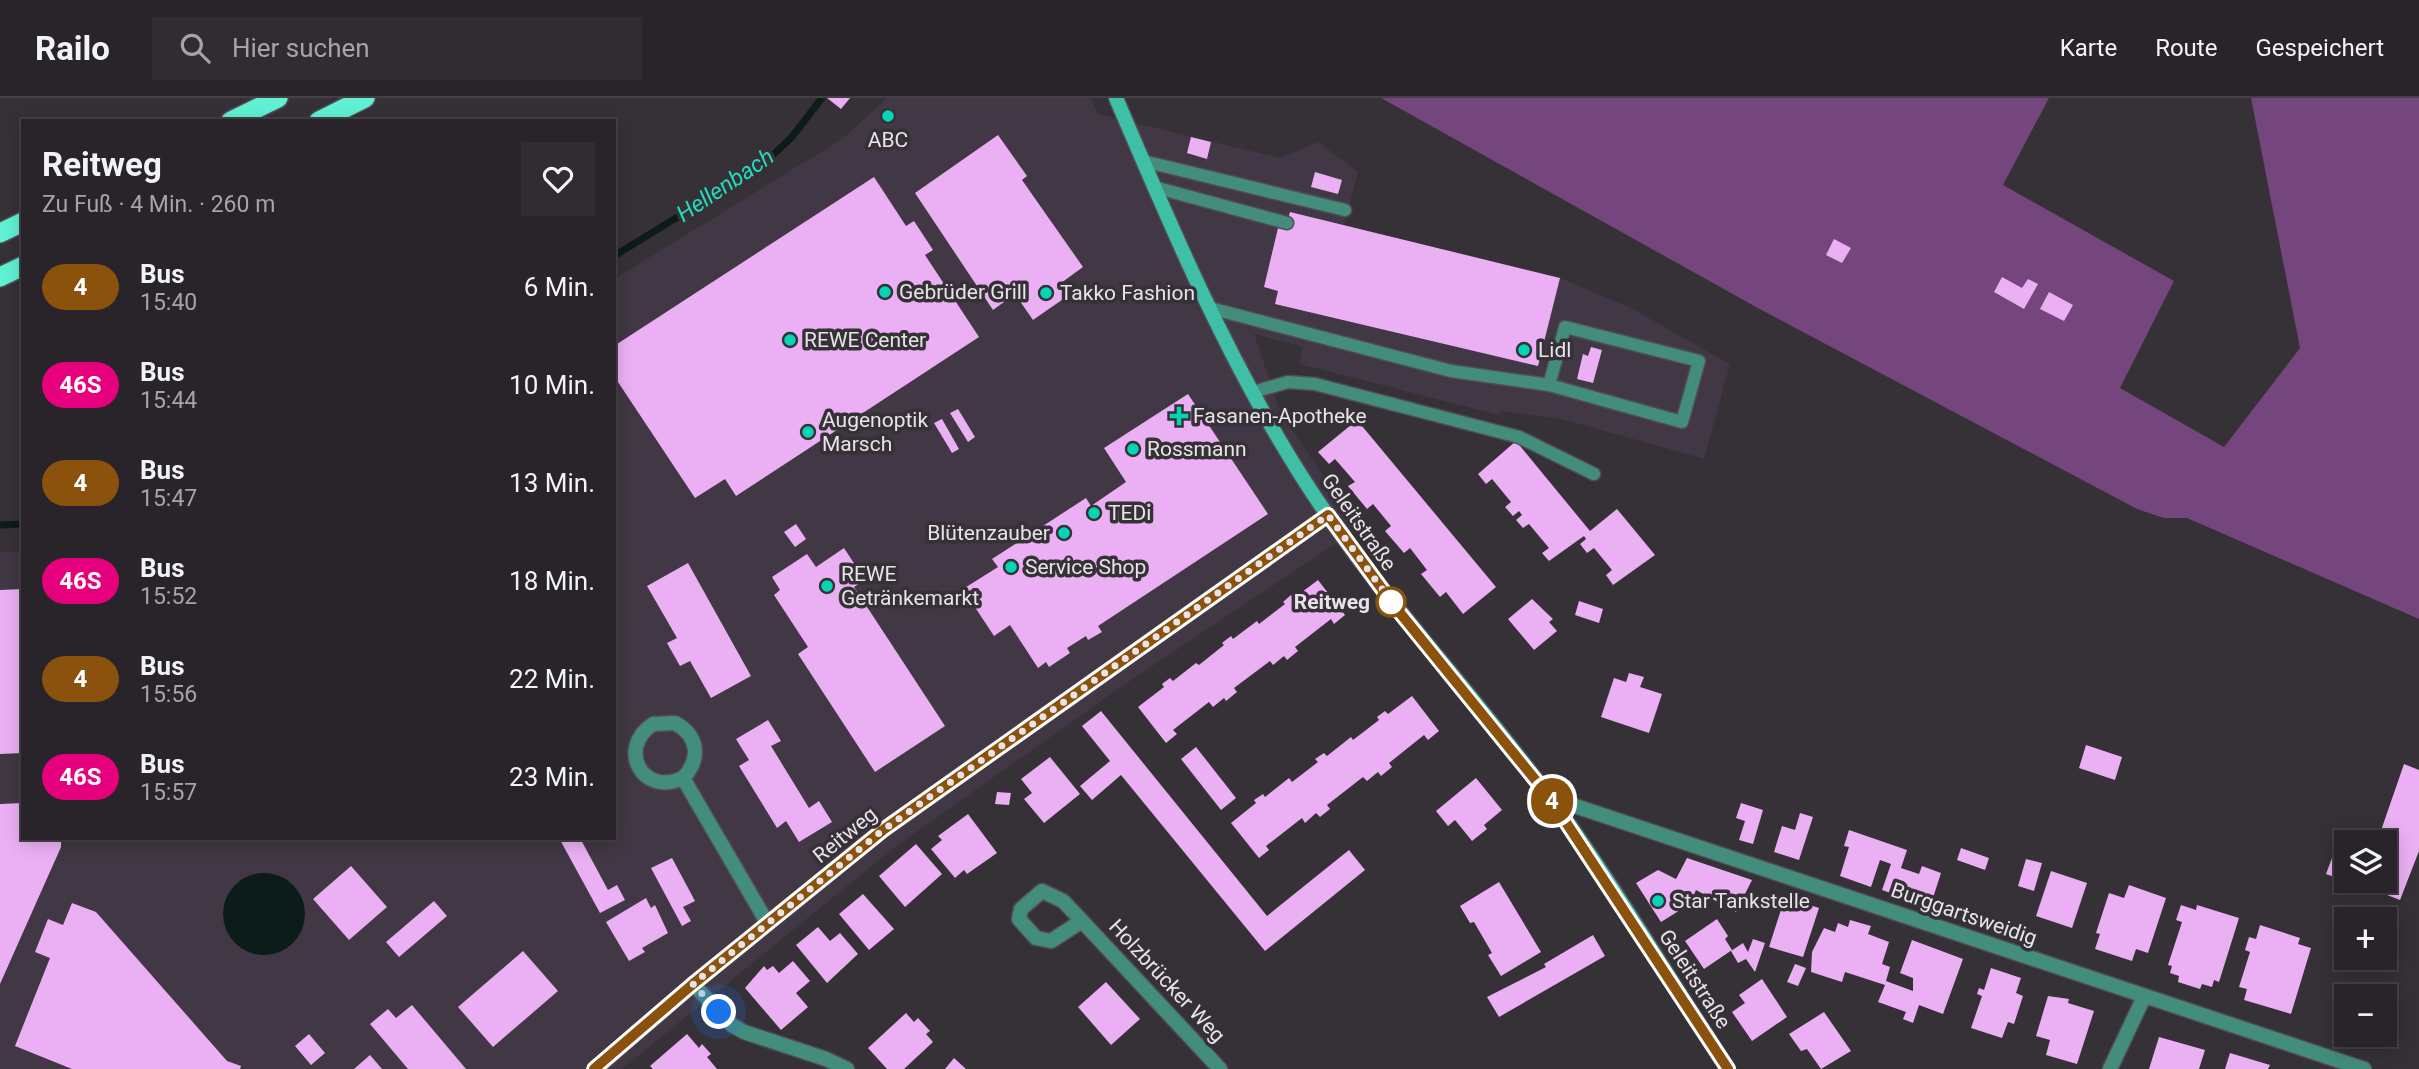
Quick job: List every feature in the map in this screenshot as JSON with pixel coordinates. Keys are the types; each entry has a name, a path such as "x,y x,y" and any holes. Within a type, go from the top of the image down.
{"highway":[{"path":"235,119 278,98"},
{"path":"322,119 365,98"},
{"path":"0,233 21,223"},
{"path":"0,277 21,267"}],"main road":[{"name":"Geleitstraße","path":"1116,98 1210,308 1283,447 1328,515 1396,608 1550,798 1728,1069"}],"street":[{"name":"Reitweg","path":"595,1069 693,984 883,830 1328,515"},
{"path":"676,723 692,738 696,752 692,768 683,778 667,783 656,782 639,768 634,753 636,741 653,724 676,723"},
{"path":"683,778 768,924"},
{"name":"Burggartsweidig","path":"1550,798 2364,1069"},
{"name":"Holzbrücker Weg","path":"1082,921 1220,1069"},
{"path":"693,984 732,1025 744,1032 826,1059 847,1069"},
{"path":"2110,1069 2144,997"}],"lane":[{"path":"1143,161 1345,210"},
{"path":"1154,187 1287,223"},
{"path":"1210,308 1451,371 1549,385 1682,422 1699,361 1565,327 1549,385"},
{"path":"1253,392 1288,382 1315,384 1519,438 1594,474"}],"shaded area":[{"path":"887,98 1091,98 1098,114 1280,158 1318,142 1358,172 1344,225 1560,278 1631,308 1730,364 1704,459 1562,419 1500,411 1499,415 1299,364 1303,347 1254,334 1280,412 1359,528 1118,689 894,848 622,1069 0,1069 0,552 21,552 21,840 616,840 616,278 842,139"},
{"path":"1381,98 2049,98 2003,185 2174,281 2120,388 2224,447 2300,348 2251,98 2419,98 2419,619 2187,518 2164,518 2137,509 1756,307"},
{"path":"264,873 280,876 293,885 302,898 305,914 302,930 293,943 280,952 264,955 248,952 235,943 226,930 223,914 226,898 235,885 248,876"}],"building":[{"path":"827,98 850,98 841,109"},
{"name":"ABC","path":"891,108 896,116 885,123 880,115"},
{"path":"998,135 1027,176 1022,180 1083,267 1061,283 1069,295 1033,320 1015,294 993,310 915,193"},
{"path":"1191,137 1211,142 1207,159 1187,153"},
{"path":"1315,172 1342,180 1338,194 1311,187"},
{"path":"874,177 906,226 914,221 933,250 925,255 979,337 736,496 725,479 695,498 616,379 616,345"},
{"path":"1290,212 1560,278 1538,366 1275,304 1278,291 1264,287 1278,228 1285,229"},
{"path":"1834,239 1851,248 1842,263 1826,255"},
{"path":"2002,277 2022,288 2028,279 2038,284 2024,309 1994,292"},
{"path":"2049,292 2073,305 2064,321 2040,309"},
{"path":"1591,347 1602,350 1593,383 1577,379 1583,354 1588,356"},
{"path":"1188,394 1268,514 1098,626 1102,632 1088,640 1086,636 1067,648 1070,653 1049,667 1046,662 1038,668 1010,625 994,636 963,589 998,567 992,559 1086,498 1091,506 1126,482 1104,448"},
{"path":"958,409 975,437 968,442 950,413"},
{"path":"942,419 959,449 952,453 934,423"},
{"path":"1357,420 1496,587 1463,614 1446,592 1440,597 1421,574 1427,570 1410,548 1404,553 1385,531 1391,526 1373,504 1367,509 1348,486 1355,482 1335,459 1329,464 1318,452"},
{"path":"1516,441 1590,531 1617,509 1655,555 1613,585 1606,575 1612,570 1594,548 1587,553 1580,544 1586,539 1584,536 1549,561 1542,553 1549,548 1529,524 1523,528 1516,520 1522,515 1519,511 1513,516 1505,507 1511,502 1492,479 1486,484 1478,474"},
{"path":"796,524 806,539 795,547 784,532"},
{"path":"844,548 865,580 854,587 945,726 875,772 798,654 808,647 774,595 780,590 772,577 807,554 816,567"},
{"path":"688,563 751,676 711,698 690,661 680,666 667,643 677,638 647,586"},
{"path":"1318,580 1345,615 1334,624 1331,619 1295,647 1298,651 1287,660 1284,656 1273,665 1270,661 1234,688 1237,692 1226,701 1224,698 1213,707 1209,702 1173,730 1177,734 1166,743 1138,707 1164,687 1162,684 1170,678 1173,681 1196,663 1199,665 1231,636 1233,639 1257,621 1259,624 1285,604 1283,602 1291,595 1294,598"},
{"path":"21,589 21,753 0,754 0,590"},
{"path":"1532,599 1553,619 1549,622 1557,631 1534,650 1508,619"},
{"path":"1579,601 1603,609 1599,623 1575,615"},
{"path":"1629,673 1644,677 1640,687 1662,694 1649,733 1601,717 1614,678 1626,682"},
{"path":"1412,696 1439,731 1428,740 1424,735 1389,763 1392,767 1381,776 1378,772 1367,781 1363,777 1327,805 1330,809 1320,817 1316,813 1305,823 1302,818 1266,846 1269,850 1259,858 1231,823 1256,803 1254,800 1263,794 1265,797 1289,778 1292,782 1318,762 1315,759 1324,753 1327,756 1351,737 1353,740 1379,720 1377,717 1385,711 1388,714"},
{"path":"1101,711 1267,916 1349,850 1365,870 1265,951 1121,775 1092,800 1080,786 1110,761 1082,726"},
{"path":"768,720 781,741 771,746 809,808 819,801 832,822 799,842 786,821 777,828 739,766 749,760 736,739"},
{"path":"2086,745 2122,757 2115,780 2079,768"},
{"path":"1196,747 1236,798 1221,810 1181,759"},
{"path":"1050,757 1080,794 1044,823 1024,799 1032,793 1021,779"},
{"path":"2404,764 2419,770 2419,851 2400,900 2382,893 2397,893 2397,830 2381,830"},
{"path":"1476,778 1502,810 1484,825 1487,829 1472,841 1455,820 1448,826 1436,811"},
{"path":"997,792 1011,793 1009,805 995,804"},
{"path":"21,803 21,840 61,840 61,847 0,984 0,804"},
{"path":"1741,803 1763,810 1753,844 1739,840 1745,821 1736,818"},
{"path":"1800,813 1813,817 1799,860 1774,852 1782,826 1795,830"},
{"path":"968,814 997,853 967,874 964,870 955,878 931,849 942,840 938,836"},
{"path":"1849,830 1907,850 1901,868 1919,874 1922,866 1941,873 1930,907 1882,890 1891,864 1880,860 1871,887 1840,876 1849,847 1844,846"},
{"path":"560,840 581,840 608,890 617,885 625,900 600,913"},
{"path":"916,844 942,874 905,907 879,876"},
{"path":"1961,848 1989,858 1985,870 1957,860"},
{"path":"672,858 695,901 683,907 691,921 682,926 651,868"},
{"path":"1687,858 1752,880 1736,912 1696,890 1690,904 1661,922 1636,883 1658,870 1676,879"},
{"path":"2332,858 2334,859 2334,877 2326,874"},
{"path":"2026,859 2042,863 2034,891 2018,886"},
{"path":"351,866 387,907 349,940 313,899"},
{"path":"2051,871 2087,883 2072,928 2036,916"},
{"path":"1499,882 1541,952 1501,976 1488,955 1492,953 1474,922 1470,923 1460,906"},
{"path":"2129,885 2166,898 2148,953 2136,949 2132,961 2095,949 2100,934 2096,933 2109,893 2124,898"},
{"path":"863,894 894,929 869,950 839,914"},
{"path":"1785,897 1819,908 1803,957 1769,947"},
{"path":"646,898 651,908 655,905 668,933 642,948 645,952 629,961 606,922"},
{"path":"434,901 447,916 399,957 386,942"},
{"path":"72,903 96,912 227,1061 241,1066 240,1069 72,1069 15,1046 50,958 35,952 48,919 63,925"},
{"path":"2181,905 2196,910 2197,905 2239,918 2219,982 2214,980 2212,987 2202,984 2200,989 2178,982 2179,976 2170,973 2172,966 2168,965 2182,922 2176,920"},
{"path":"1717,919 1728,936 1725,939 1732,950 1704,969 1685,941"},
{"path":"1850,920 1871,926 1868,934 1889,942 1882,964 1890,967 1886,981 1913,991 1913,978 1900,973 1912,940 1963,959 1943,1014 1919,1005 1913,1023 1903,1019 1906,1012 1878,1002 1885,985 1845,972 1842,982 1811,972 1812,952 1824,928 1835,932 1838,923 1848,927"},
{"path":"2260,925 2300,938 2298,944 2311,948 2291,1014 2244,1000 2247,989 2239,987 2250,952 2245,950 2249,937 2256,939"},
{"path":"818,927 830,941 840,933 858,954 827,983 796,945"},
{"path":"1593,935 1605,956 1499,1017 1487,997 1546,967 1544,964"},
{"path":"1753,939 1765,943 1755,972 1746,959 1738,963 1731,951 1743,943 1748,952"},
{"path":"523,951 558,991 493,1047 458,1007"},
{"path":"793,961 810,981 796,993 808,1007 781,1030 745,988 764,966 767,970 773,966 779,973"},
{"path":"1795,964 1806,968 1798,986 1787,982"},
{"path":"1991,968 2021,978 2016,993 2023,996 2014,1024 2008,1022 2002,1038 1971,1028 1982,996 1977,994 1979,988 1984,990"},
{"path":"1762,979 1787,1017 1752,1041 1732,1012 1745,1003 1739,995"},
{"path":"1106,982 1140,1019 1111,1045 1078,1007"},
{"path":"2048,996 2069,999 2068,1003 2094,1011 2077,1064 2046,1055 2050,1040 2036,1036"},
{"path":"412,1005 466,1069 408,1069 370,1024 388,1009 396,1018"},
{"path":"1824,1012 1851,1051 1821,1069 1807,1049 1801,1051 1789,1034"},
{"path":"906,1013 914,1022 918,1018 930,1031 926,1034 933,1042 904,1069 887,1069 868,1048"},
{"path":"309,1034 325,1053 311,1065 295,1046"},
{"path":"687,1034 699,1048 702,1044 711,1054 707,1057 717,1069 653,1069 650,1066"},
{"path":"2159,1037 2205,1050 2199,1069 2149,1069"},
{"path":"2230,1053 2270,1065 2268,1069 2225,1069"},
{"path":"370,1055 382,1069 354,1069"},
{"path":"954,1058 966,1069 945,1069"}],"waterway":[{"name":"Hellenbach","path":"616,255 761,166 791,138 822,98"},
{"name":"Hellenbach","path":"0,525 21,524"}],"bus line":[{"name":"4","path":"594,1069 693,984 883,830 1328,515 1396,608 1550,798 1728,1069"}],"place":[{"name":"ABC","path":"888,116"},
{"name":"Gebrüder Grill","path":"885,292"},
{"name":"Takko Fashion","path":"1046,293"},
{"name":"REWE Center","path":"790,340"},
{"name":"Lidl","path":"1524,350"},
{"name":"Fasanen-Apotheke","path":"1179,416"},
{"name":"Augenoptik Marsch","path":"808,432"},
{"name":"Rossmann","path":"1133,449"},
{"name":"TEDi","path":"1094,513"},
{"name":"Blütenzauber","path":"1064,533"},
{"name":"Service Shop","path":"1011,567"},
{"name":"REWE Getränkemarkt","path":"827,586"},
{"name":"Reitweg","path":"1391,602"},
{"name":"Star Tankstelle","path":"1658,901"}],"route":[{"path":"719,1012 693,984 883,830 1328,515 1396,608 1391,602"}]}
